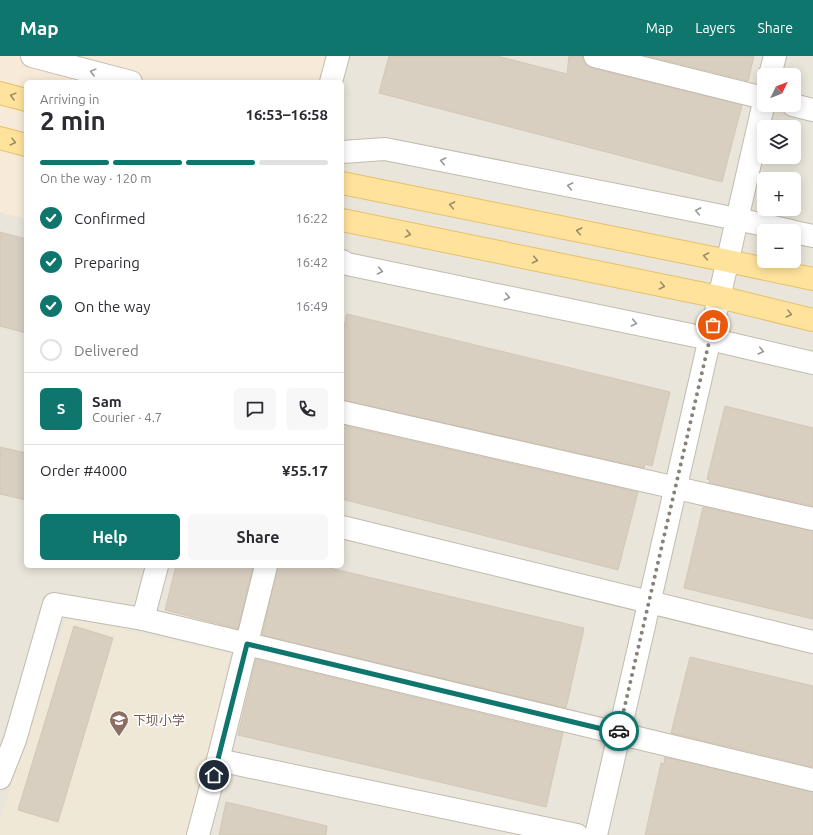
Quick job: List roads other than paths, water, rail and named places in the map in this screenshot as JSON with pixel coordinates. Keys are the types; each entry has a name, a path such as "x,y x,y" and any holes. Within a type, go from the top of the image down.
{"main road":[{"path":"0,93 24,99"},
{"path":"0,138 24,144"},
{"path":"344,183 813,279"},
{"path":"344,220 719,297 813,320"}],"street":[{"path":"32,56 122,80"},
{"path":"332,80 338,56"},
{"path":"595,56 757,96"},
{"path":"772,68 775,56"},
{"path":"801,107 813,110"},
{"path":"596,835 762,112"},
{"path":"344,139 385,149 760,224"},
{"path":"344,152 385,149"},
{"path":"801,233 813,236"},
{"path":"344,269 710,339 813,363"},
{"path":"344,412 813,519"},
{"path":"344,527 813,642"},
{"path":"143,619 156,568"},
{"path":"198,835 266,568"},
{"path":"0,778 15,740 54,604 143,619 813,780"},
{"path":"218,760 577,835"}],"place":[{"name":"下坝小学","path":"119,737"}]}
